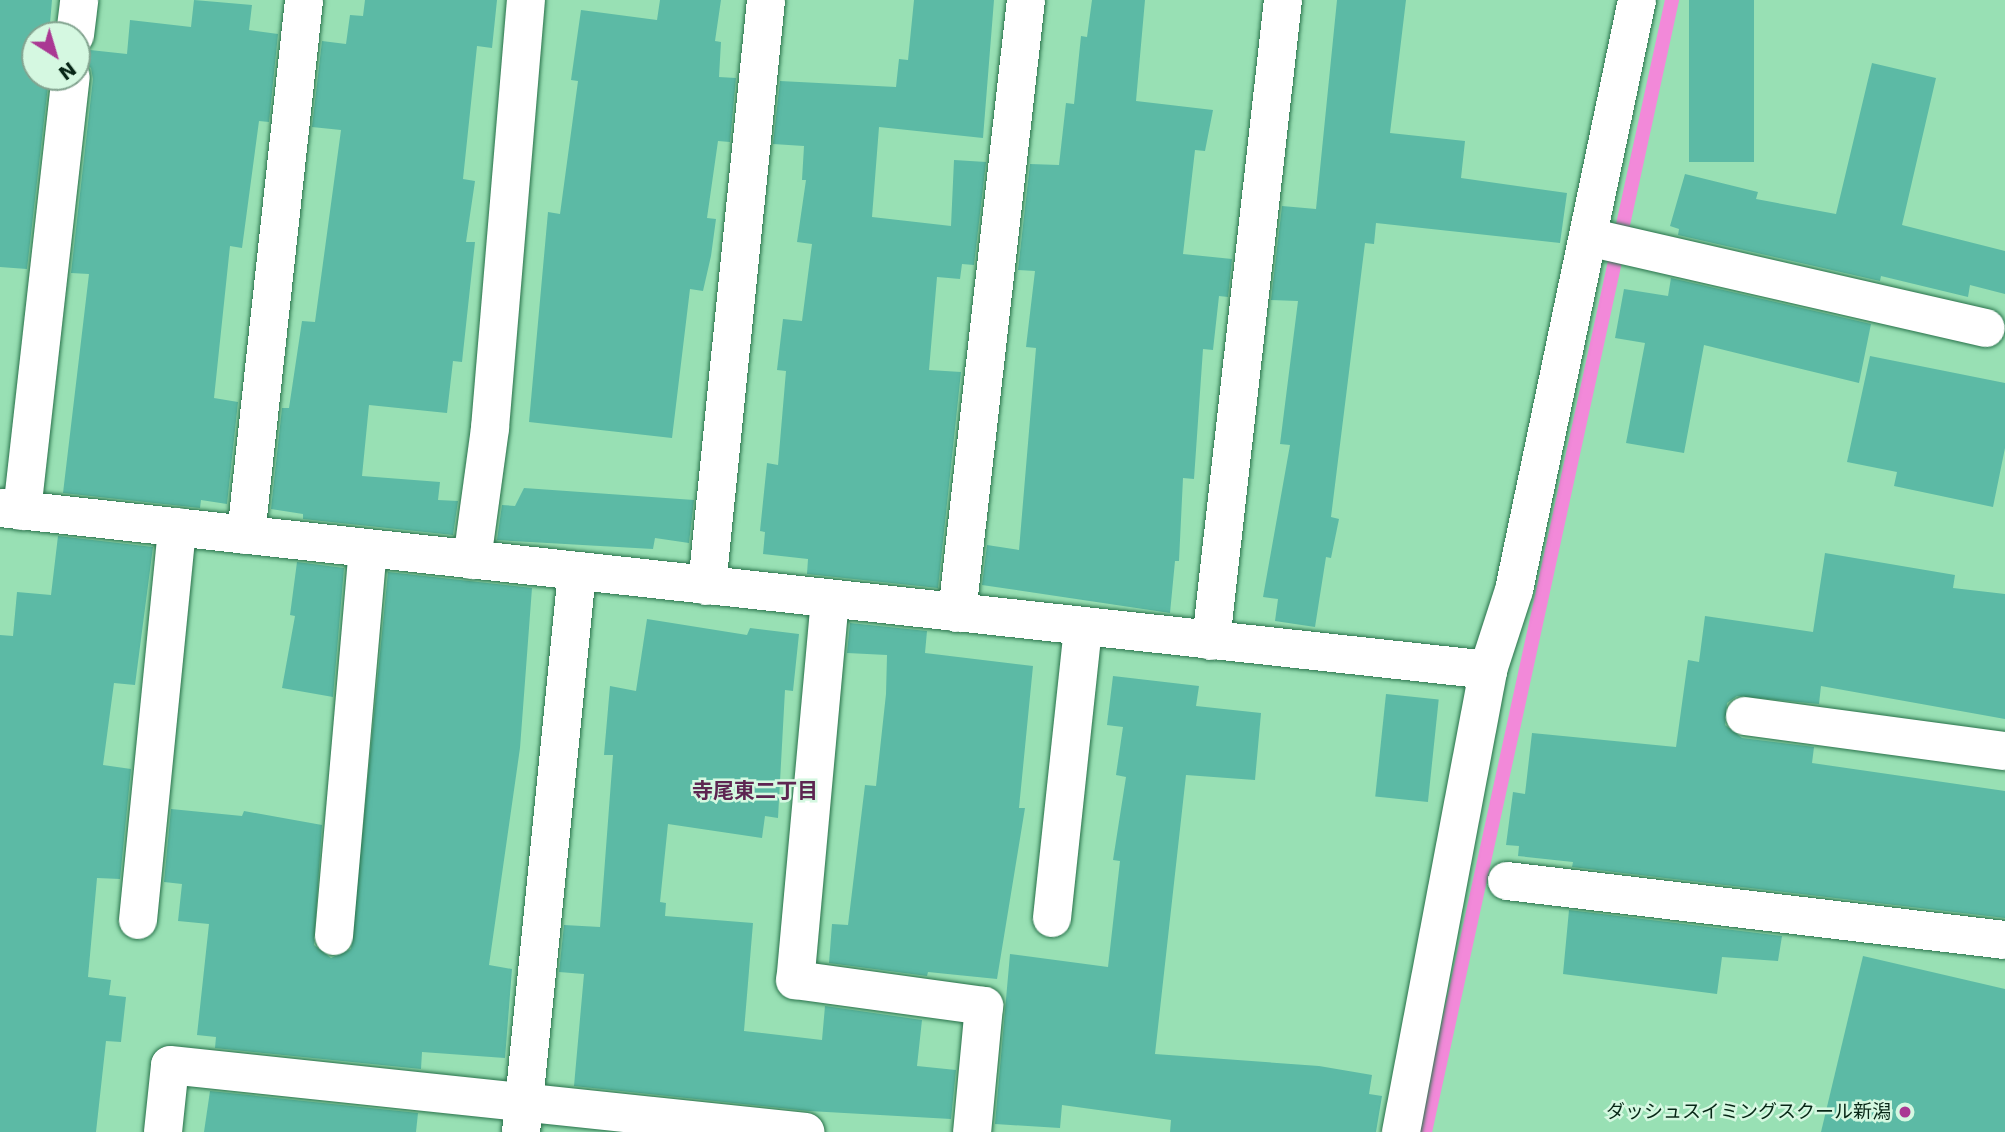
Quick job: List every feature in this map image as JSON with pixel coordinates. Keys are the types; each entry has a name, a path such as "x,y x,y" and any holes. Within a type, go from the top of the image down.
{"street":[{"path":"77,21 79,0"},
{"path":"246,535 304,0"},
{"path":"472,560 490,428 526,0"},
{"path":"707,586 766,0"},
{"path":"957,613 1026,0"},
{"path":"1211,641 1283,0"},
{"path":"1401,1132 1488,670 1514,590 1637,0"},
{"path":"69,91 11,509 1488,670"},
{"path":"1588,237 1986,328"},
{"path":"138,920 177,527"},
{"path":"334,936 368,549"},
{"path":"522,1118 578,572"},
{"path":"830,599 795,980 984,1006 972,1132"},
{"path":"1052,918 1083,627"},
{"path":"1745,716 2005,751"},
{"path":"1507,881 2005,940"},
{"path":"163,1132 170,1065 522,1118 804,1132"}],"building":[{"path":"0,0 52,0 50,21 21,21 21,91 47,91 27,269 0,267"},
{"path":"194,0 252,5 249,30 278,34 269,122 259,121 242,248 230,246 214,398 238,402 227,504 201,500 200,508 63,493 89,274 71,273 93,79 91,50 127,54 130,20 191,27"},
{"path":"365,0 497,0 492,48 477,46 463,179 475,181 466,242 475,242 462,362 453,361 447,413 369,405 362,476 440,482 438,500 458,501 453,535 303,519 303,514 271,509 282,408 289,408 302,321 315,322 341,130 312,127 322,41 346,44 350,15 363,16"},
{"path":"660,0 721,0 715,41 721,42 719,77 736,78 730,142 718,141 707,218 716,219 711,256 703,291 690,289 672,438 529,422 548,212 560,214 578,81 571,80 581,10 657,20"},
{"path":"914,0 994,0 983,138 879,127 872,217 951,226 954,160 986,162 974,265 962,264 960,279 937,277 929,370 961,372 938,588 807,574 808,559 763,554 765,532 760,531 767,463 778,465 786,371 777,370 783,319 802,321 812,244 797,242 806,180 802,180 804,146 773,144 780,81 896,87 899,59 908,60"},
{"path":"1092,0 1145,0 1136,101 1213,110 1205,151 1195,150 1183,254 1232,259 1228,297 1219,296 1213,350 1203,349 1194,479 1183,478 1179,561 1175,561 1170,613 982,585 987,545 1019,550 1036,348 1026,347 1035,271 1018,270 1030,164 1059,165 1066,103 1074,104 1081,36 1087,37"},
{"path":"1337,0 1406,0 1390,133 1465,141 1461,178 1567,193 1560,243 1376,223 1374,244 1365,243 1331,517 1339,519 1331,558 1326,557 1315,627 1275,621 1278,599 1263,597 1290,445 1280,444 1298,301 1271,300 1282,206 1316,209"},
{"path":"1689,0 1754,0 1754,162 1689,162"},
{"path":"1872,63 1936,78 1902,225 2005,251 2005,294 1970,285 1968,297 1881,276 1880,281 1678,235 1679,229 1670,226 1685,174 1758,192 1756,199 1836,214"},
{"path":"1671,278 1871,324 1859,383 1704,345 1684,453 1626,443 1645,343 1615,338 1624,289 1668,296"},
{"path":"1870,356 2005,383 2005,448 1993,507 1894,486 1897,472 1847,462"},
{"path":"524,488 694,500 689,543 655,538 653,549 497,540 502,505 515,506"},
{"path":"58,536 153,547 135,685 114,683 103,765 131,769 120,879 97,878 88,977 111,980 109,995 126,997 121,1042 106,1041 96,1132 0,1132 0,635 13,636 17,592 51,595"},
{"path":"1825,553 1955,575 1953,588 2005,594 2005,719 1821,686 1819,704 1737,696 1727,703 1725,725 1742,738 1814,747 1812,763 2005,791 2005,918 1572,867 1573,862 1518,856 1519,846 1506,845 1513,792 1525,794 1532,733 1676,747 1688,660 1699,662 1705,616 1813,632"},
{"path":"297,562 344,568 333,697 282,688 295,616 290,615"},
{"path":"388,572 532,588 520,748 489,965 512,969 505,1058 422,1052 421,1069 215,1048 216,1037 197,1035 209,924 178,921 182,884 164,882 171,809 242,816 244,811 322,825 314,945 331,958 351,949"},
{"path":"647,619 747,635 750,628 799,634 793,691 785,690 778,818 765,816 762,838 668,824 660,902 666,903 665,916 753,923 744,1031 822,1040 825,1006 922,1020 917,1066 956,1070 951,1119 809,1111 574,1086 584,974 559,972 564,925 600,927 613,755 604,755 610,686 636,691"},
{"path":"850,623 927,631 925,653 1033,666 1019,808 1025,808 997,979 928,972 927,976 829,963 832,924 848,925 865,785 876,786 886,694 887,655 847,653"},
{"path":"1113,676 1199,686 1196,706 1261,713 1255,780 1186,775 1155,1054 1319,1066 1372,1075 1369,1094 1382,1096 1376,1132 1170,1132 1171,1120 1062,1105 1060,1128 995,1124 1010,954 1108,967 1120,861 1113,860 1126,777 1116,775 1123,727 1107,725"},
{"path":"1386,694 1439,700 1428,802 1375,796"},
{"path":"1569,910 1782,936 1778,961 1722,957 1717,994 1563,974"},
{"path":"1863,956 2005,989 2005,1132 1821,1132"},
{"path":"210,1091 418,1113 416,1132 204,1132"}],"waterway":[{"path":"1425,1132 1672,0"}],"place":[{"name":"ダッシュスイミングスクール新潟","path":"1905,1112"}],"district":[{"name":"寺尾東二丁目","path":"755,791"}]}
